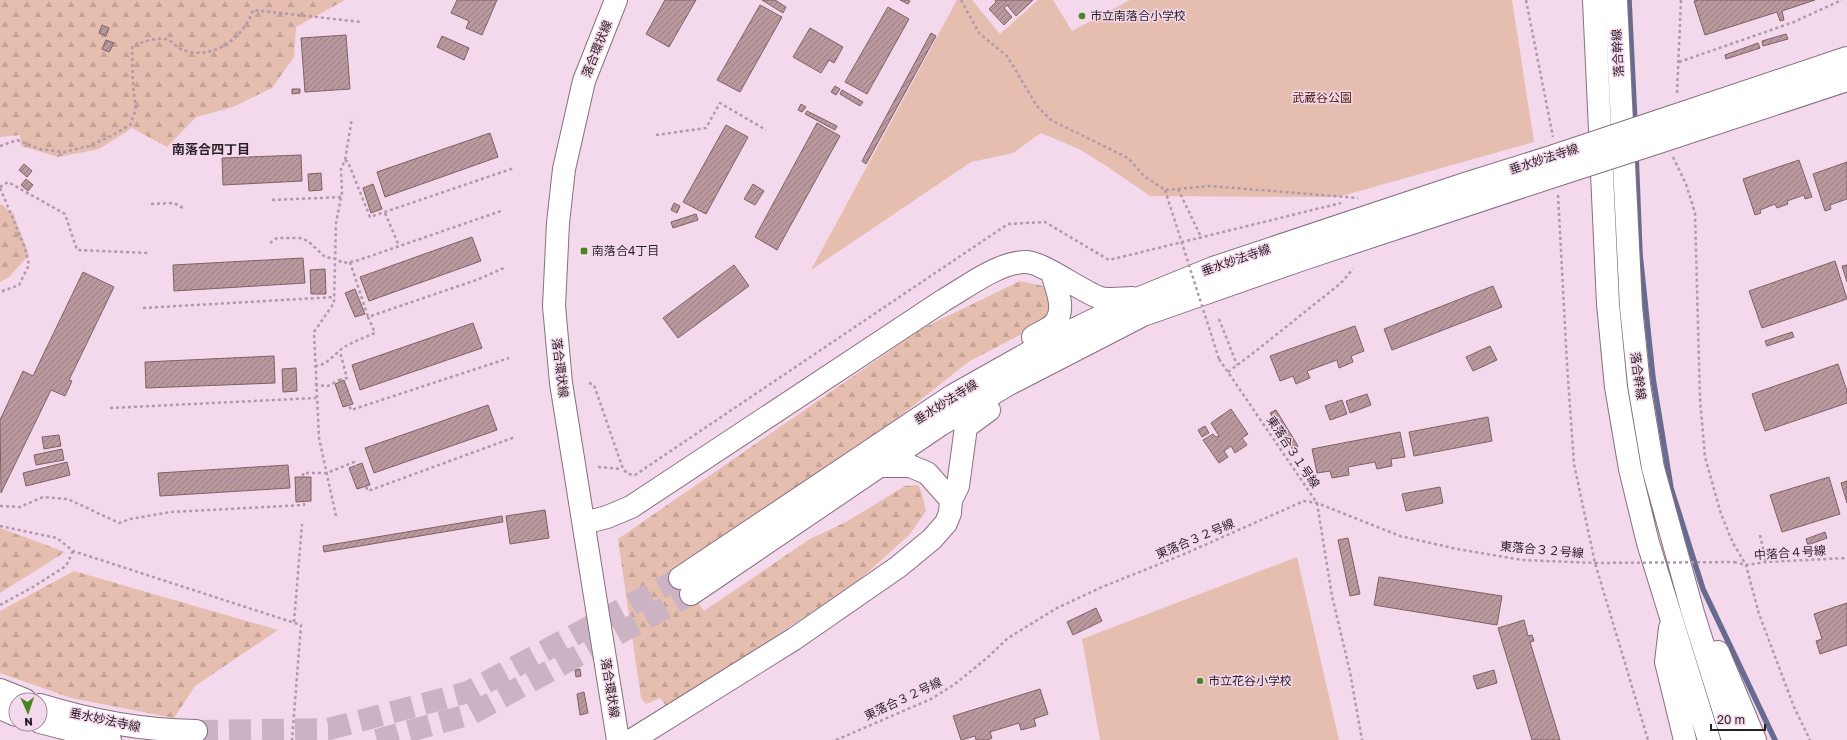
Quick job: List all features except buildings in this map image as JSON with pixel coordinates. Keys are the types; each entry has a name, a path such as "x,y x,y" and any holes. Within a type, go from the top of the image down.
{"street":[{"name":"落合環状線","path":"616,0 584,81 564,169 555,266 554,306 557,350 618,740"},
{"name":"落合幹線","path":"1594,0 1608,304 1616,387 1630,469 1648,543 1709,740"},
{"name":"落合幹線","path":"1616,0 1625,198 1636,360 1653,468 1693,613 1733,740"},
{"name":"垂水妙法寺線","path":"1847,58 1659,121 1557,166 1303,259 1144,315 1009,384 940,425 882,466 685,586 952,396 1046,342 1137,298 1220,265 1465,184 1557,166 1665,147 1847,80"},
{"path":"584,523 607,517 631,507 905,326 985,276 1012,264 1028,262 1040,266 1100,298 1137,298"},
{"path":"952,396 1016,347 1054,324 1059,316 1060,303 1052,273"},
{"path":"632,740 794,639 898,567 942,529 948,519 951,500 958,486 966,427 1054,361"},
{"path":"882,466 910,466 927,473 951,500"},
{"path":"1693,613 1715,644 1755,740"},
{"path":"1671,620 1666,662 1684,740"},
{"name":"垂水妙法寺線","path":"48,707 121,725 157,730 196,731"},
{"name":"垂水妙法寺線","path":"48,724 110,740"}],"path":[{"path":"961,0 979,33 1007,56 1037,106 1051,120 1128,158 1144,176 1165,190 1211,186 1360,198"},
{"path":"1526,0 1557,166 1566,356 1574,464 1595,563 1648,740"},
{"path":"1677,98 1681,0"},
{"path":"1679,62 1794,22 1842,0"},
{"path":"0,146 17,140 40,148 64,152 89,146 130,125 136,109 133,86 132,46 147,40 166,39 183,50 204,53 223,47 241,34 249,22 253,10 361,22"},
{"path":"656,135 706,128 720,103 766,130"},
{"path":"336,516 319,438 315,385 314,332 334,303 336,223 341,197 341,169 345,160 352,118"},
{"path":"1665,147 1686,184 1695,213 1700,399 1706,457 1721,514 1733,543 1746,565 1759,614 1791,700 1810,740"},
{"path":"345,160 348,162 370,217 514,168"},
{"path":"0,292 20,285 29,265 25,248 0,188 8,182 66,214 76,250 150,253"},
{"path":"1178,189 1201,237"},
{"name":"東落合３１号線","path":"1165,190 1219,359 1317,503 1332,596 1350,672 1362,740"},
{"path":"272,200 341,197"},
{"path":"151,204 174,203 183,208"},
{"path":"270,243 277,238 300,238 308,241 325,257 336,259 343,263 399,246 501,211"},
{"path":"385,213 399,246"},
{"path":"315,366 319,366 335,357 344,347 375,333 368,317 350,262"},
{"path":"368,317 479,279 506,267"},
{"path":"1228,372 1341,283 1353,269"},
{"path":"143,308 334,297"},
{"path":"1219,319 1237,365"},
{"path":"315,385 328,386 339,380 347,378 340,352"},
{"path":"339,380 351,410 509,358"},
{"path":"110,408 316,398"},
{"path":"0,506 20,507 43,498 68,500 119,523 130,519 171,512 304,505 303,473 327,473 354,462 368,491 516,437"},
{"path":"598,466 623,469"},
{"name":"東落合３２号線","path":"836,740 931,699 955,684 987,658 1008,638 1057,608 1102,587 1304,501 1317,503 1400,536 1457,549 1522,560 1595,563 1734,562"},
{"path":"294,622 302,524"},
{"path":"0,526 58,538 73,551 302,625 292,740"},
{"path":"1760,535 1766,562"},
{"path":"0,605 33,587 66,566 73,551"},
{"name":"中落合４号線","path":"1734,562 1746,565 1766,562 1847,558"}],"green space":[{"path":"0,0 345,0 296,27 294,57 272,88 233,107 196,117 167,147 132,128 99,149 58,157 21,146 20,135 0,137"},
{"name":"武蔵谷公園","path":"957,0 972,0 1000,34 1038,0 1053,0 1072,31 1130,0 1512,0 1534,142 1338,197 1150,196 1079,149 1041,133 1013,153 971,162 811,270"},
{"path":"0,204 13,213 29,255 8,278 0,282"},
{"path":"1020,281 1043,286 1048,296 1049,309 1043,323 968,362 864,445 691,594 704,611 810,539 846,522 905,486 918,485 926,511 910,534 857,582 668,708 660,698 646,704 641,698 618,539 923,328"},
{"path":"0,528 65,552 0,593"},
{"name":"市立花谷小学校","path":"1297,557 1339,740 1100,740 1082,639"},
{"path":"74,571 278,630 195,686 174,718 71,698 0,673 0,611"}],"waterway":[{"path":"1629,0 1635,124"},
{"path":"1636,154 1640,254 1653,378 1671,488 1703,589 1775,740"}],"tunnel":[{"path":"196,731 329,729 468,692 680,578"},
{"path":"377,740 471,714 691,594"}],"place":[{"name":"市立南落合小学校","path":"1082,16"},
{"name":"南落合4丁目","path":"584,251"},
{"name":"市立花谷小学校","path":"1200,681"}],"district":[{"name":"南落合四丁目","path":"211,149"}]}
